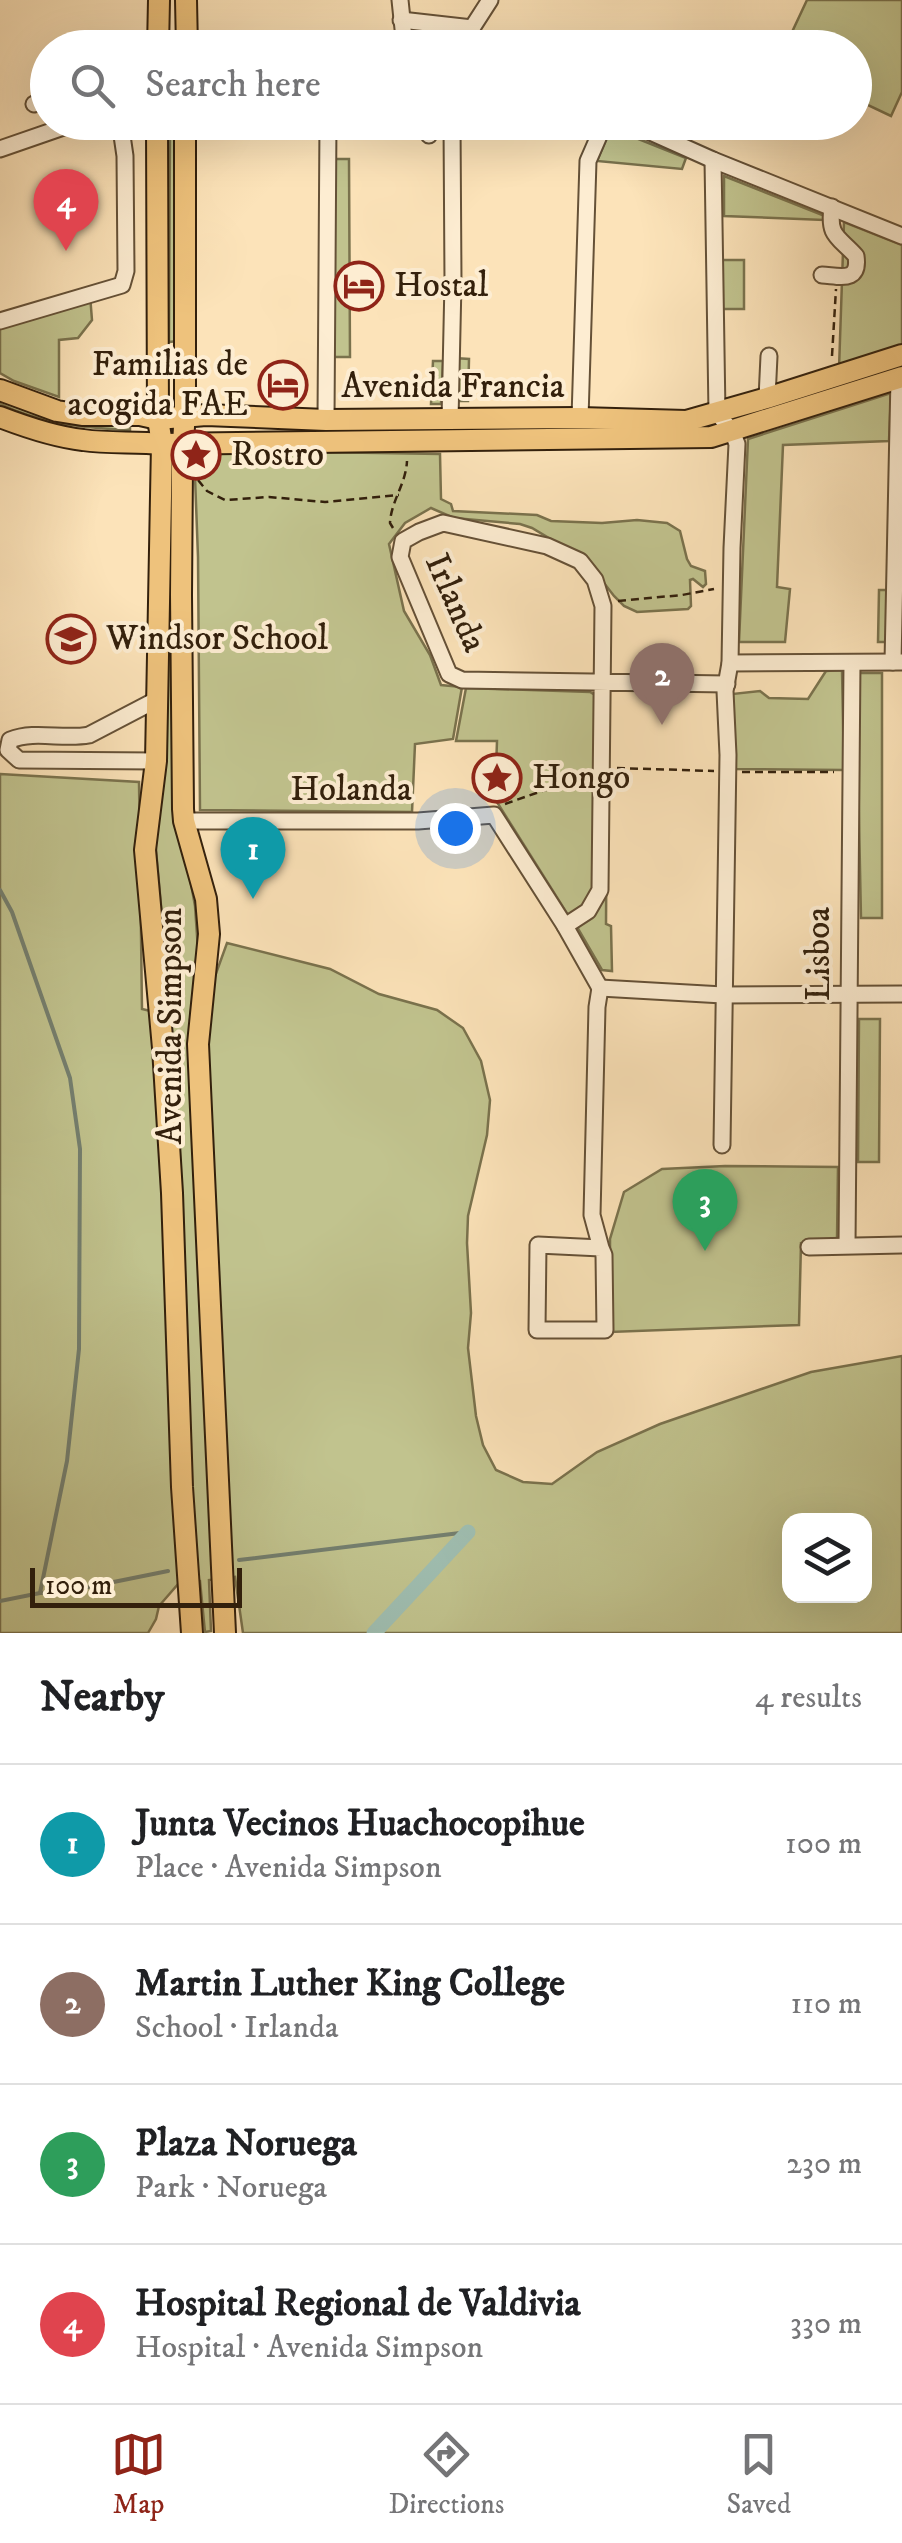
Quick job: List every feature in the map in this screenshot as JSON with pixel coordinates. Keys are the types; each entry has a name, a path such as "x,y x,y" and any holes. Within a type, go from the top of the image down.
{"main road":[{"path":"158,0 158,30"},
{"path":"186,0 187,30"},
{"name":"Avenida Simpson","path":"156,140 158,419 172,444 181,595 184,821 206,898 209,934 198,1044 225,1633"},
{"name":"Avenida Simpson","path":"185,140 183,417 172,444 156,761 144,850 164,1048 182,1487 192,1633"},
{"name":"Avenida Francia","path":"0,390 69,413 158,419 206,415 326,420 686,420 902,355"},
{"name":"Avenida Francia","path":"0,417 84,441 172,444 711,437 900,378"},
{"path":"164,1048 198,1044"}],"street":[{"path":"400,0 403,30"},
{"path":"401,20 472,28 490,0"},
{"path":"0,150 30,139"},
{"path":"0,321 122,285 126,271 123,140"},
{"path":"326,420 328,140"},
{"path":"450,420 452,140"},
{"path":"580,418 588,161 597,140"},
{"path":"668,140 902,236"},
{"path":"713,160 716,413 732,431 737,444 727,684 722,1145"},
{"path":"829,275 848,277 857,265 856,256 837,241 832,231 832,207"},
{"path":"767,398 769,356"},
{"path":"730,663 897,662 900,378"},
{"name":"Irlanda","path":"602,600 595,580 580,561 547,546 443,523 403,541 400,557 449,674 462,680 727,684"},
{"path":"565,926 588,911 600,890 602,600"},
{"name":"Lisboa","path":"847,1245 852,662"},
{"path":"156,761 19,760 4,752 10,740 24,734 89,735 158,699"},
{"path":"486,815 494,814 600,988 592,1215 604,1256 605,1330 537,1330 538,1245 600,1248"},
{"name":"Holanda","path":"184,821 418,822 486,815"},
{"path":"600,988 723,995 902,994"},
{"path":"809,1248 902,1246"}],"path":[{"path":"829,275 832,378"},
{"path":"403,541 390,524 391,510 405,483 407,450"},
{"path":"196,477 207,491 225,500 270,497 325,502 399,495"},
{"path":"602,600 624,601 720,589"},
{"path":"486,815 512,801 600,777"}],"green space":[{"path":"807,0 902,0 902,92 891,116 872,107 872,30 793,30"},
{"path":"170,140 179,140 178,341 169,342"},
{"path":"606,140 641,140 686,158 682,169 597,161"},
{"path":"330,159 349,159 350,357 327,357"},
{"path":"724,176 825,216 824,220 724,216"},
{"path":"844,222 902,245 902,347 839,369"},
{"path":"720,260 744,260 744,309 720,309"},
{"path":"90,295 92,320 78,338 59,340 59,397 0,373 0,324"},
{"path":"454,358 469,359 468,401 453,401"},
{"path":"433,361 443,361 441,404 431,404"},
{"path":"891,393 889,441 783,445 777,587 790,589 785,642 739,642 748,439"},
{"path":"0,397 130,424 130,430 47,420 0,404"},
{"path":"194,450 440,454 441,499 451,504 453,511 537,515 551,521 667,523 680,531 687,559 691,566 705,571 706,584 703,587 690,580 688,609 637,612 614,596 587,561 532,528 454,518 431,508 405,523 389,544 404,611 430,655 441,685 462,687 453,739 415,744 412,812 200,810"},
{"path":"169,461 173,461 186,856 198,950 190,1020 205,1024 214,979 227,943 330,969 379,994 437,1010 463,1028 481,1061 490,1100 487,1135 468,1216 468,1348 476,1416 483,1445 496,1470 523,1482 552,1484 597,1452 660,1424 811,1372 902,1356 902,1633 243,1633 235,1577 209,1580 211,1631 205,1632 200,1581 179,1583 159,1606 148,1633 0,1633 0,774 139,782 142,1009 171,1016 154,828"},
{"path":"879,590 888,590 887,642 878,642"},
{"path":"842,670 844,770 734,769 732,694 760,691 769,698 808,699 826,671"},
{"path":"856,673 882,673 882,918 861,918"},
{"path":"466,688 595,695 595,891 590,902 568,915 495,799 497,741 456,741"},
{"path":"607,770 606,924 611,926 612,971 602,970 577,927 590,914"},
{"path":"859,1019 880,1019 879,1162 858,1162"},
{"path":"838,1167 837,1239 801,1243 799,1325 610,1332 610,1239 624,1192 662,1169"}],"waterway":[{"path":"0,890 12,912 70,1078 80,1149 79,1349 67,1461 40,1593"},
{"path":"239,1560 468,1532"},
{"path":"374,1633 468,1532"},
{"path":"0,1601 168,1571"}],"place":[{"name":"Hospital Regional de Valdivia","path":"66,251"},
{"name":"Hostal","path":"359,286"},
{"name":"Familias de acogida FAE","path":"283,385"},
{"name":"Rostro","path":"196,455"},
{"name":"Windsor School","path":"71,639"},
{"name":"Martin Luther King College","path":"662,725"},
{"name":"Hongo","path":"497,778"},
{"name":"Junta Vecinos Huachocopihue","path":"253,899"},
{"name":"Plaza Noruega","path":"705,1251"}]}
